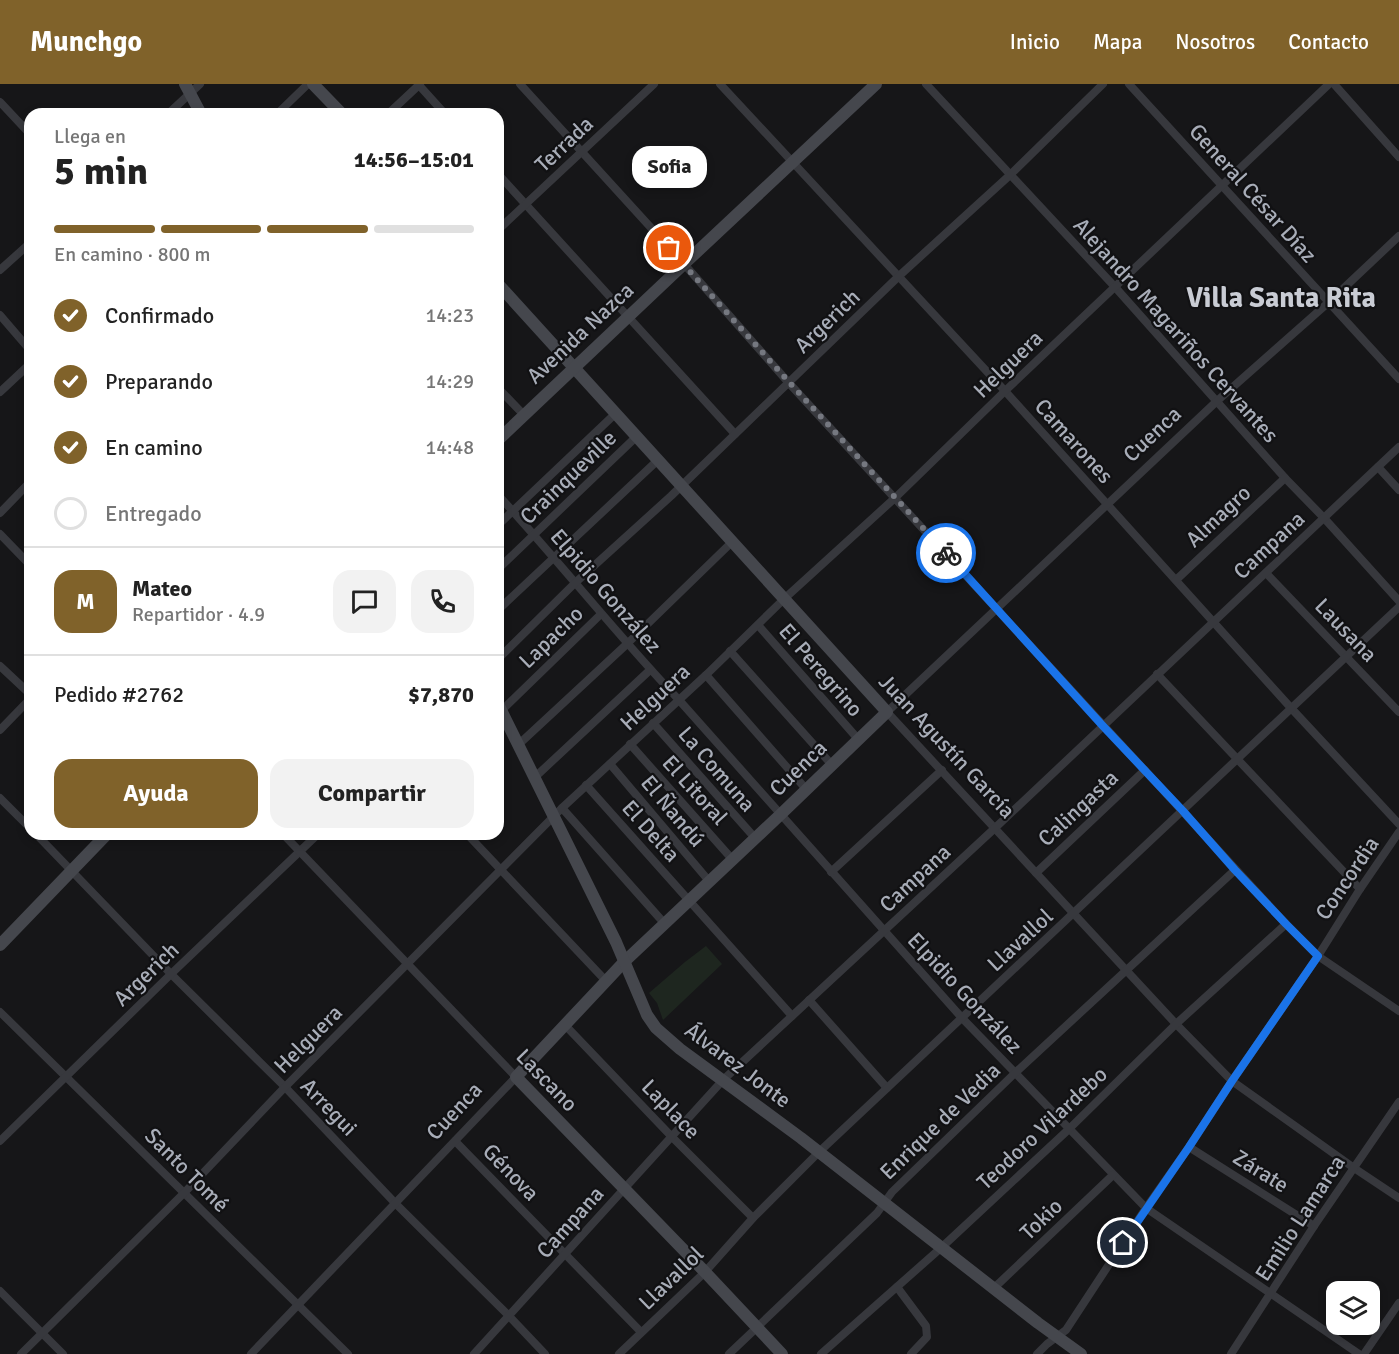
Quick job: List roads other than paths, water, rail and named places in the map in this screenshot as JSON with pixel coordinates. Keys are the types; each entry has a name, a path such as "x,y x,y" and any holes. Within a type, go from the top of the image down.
{"street":[{"path":"173,108 188,89 200,84"},
{"path":"283,108 308,84"},
{"path":"313,84 336,108"},
{"path":"394,108 419,84 440,108"},
{"path":"520,84 789,382 1286,924 1318,956 1399,1011"},
{"name":"Terrada","path":"504,224 654,84"},
{"name":"Camarones","path":"720,84 1005,391 1291,708 1399,824"},
{"name":"Avenida Nazca","path":"504,434 876,84"},
{"name":"Alejandro Magariños Cervantes","path":"926,84 1115,287 1285,478 1399,601"},
{"name":"Argerich","path":"504,654 575,583 681,486 1103,84"},
{"name":"General César Díaz","path":"1129,84 1399,379"},
{"name":"Helguera","path":"21,1354 184,1193 285,1087 557,813 784,599 896,498 1005,391 1329,84"},
{"path":"1334,84 1399,157"},
{"path":"188,89 198,108"},
{"path":"0,102 24,128"},
{"path":"504,181 735,434"},
{"name":"Cuenca","path":"251,1354 624,962 1217,401 1329,302 1399,236"},
{"path":"0,270 24,248"},
{"name":"Juan Agustín García","path":"504,291 887,712 1176,1024 1232,1081 1399,1198"},
{"path":"0,315 24,343"},
{"path":"0,392 24,370"},
{"path":"504,394 524,415"},
{"path":"504,519 615,414"},
{"name":"Crainqueville","path":"504,563 636,436"},
{"name":"Campana","path":"474,1354 723,1080 1399,447"},
{"path":"504,605 658,460"},
{"path":"1378,467 1399,490"},
{"name":"Almagro","path":"1176,580 1285,478"},
{"path":"0,513 24,488"},
{"name":"Elpidio González","path":"504,501 650,670 962,1018 1146,1208 1359,1354"},
{"path":"0,534 24,559"},
{"path":"518,745 733,541"},
{"name":"Lausana","path":"1266,573 1399,712"},
{"name":"Llavallol","path":"619,1354 705,1272 753,1218 819,1152 1399,608"},
{"name":"Lapacho","path":"504,704 601,614"},
{"name":"El Peregrino","path":"758,625 858,739"},
{"path":"730,651 832,765"},
{"path":"0,666 24,688"},
{"path":"534,778 650,670"},
{"path":"1157,674 1360,889"},
{"path":"706,675 806,789"},
{"path":"0,730 24,705"},
{"name":"Álvarez Jonte","path":"504,716 534,778 557,813 647,1015 656,1028 680,1049 819,1152 1081,1354"},
{"name":"La Comuna","path":"653,723 755,838"},
{"name":"El Litoral","path":"630,744 732,859"},
{"name":"El Ñandú","path":"610,764 709,881"},
{"path":"831,872 942,770"},
{"name":"Calingasta","path":"1036,873 1145,770"},
{"name":"El Delta","path":"586,786 792,1016"},
{"path":"0,798 24,822"},
{"path":"557,813 664,924"},
{"name":"Concordia","path":"1036,1354 1066,1330 1399,832"},
{"name":"Arregui","path":"42,840 545,1354"},
{"path":"0,945 101,840"},
{"name":"Lascano","path":"289,840 782,1354"},
{"name":"Argerich","path":"0,1141 312,840"},
{"path":"473,840 606,981"},
{"name":"Enrique de Vedia","path":"729,1354 877,1213 892,1192 1015,1073 1235,870"},
{"name":"Teodoro Vilardebo","path":"820,1354 942,1247 1069,1129 1176,1024 1286,924"},
{"path":"809,1000 887,1088"},
{"name":"Santo Tomé","path":"0,1012 348,1354"},
{"name":"Laplace","path":"564,1024 753,1218"},
{"name":"Emilio Lamarca","path":"1231,1354 1314,1226 1399,1102"},
{"name":"Génova","path":"456,1140 641,1332"},
{"name":"Zárate","path":"1189,1147 1314,1226"},
{"name":"Tokio","path":"994,1288 1113,1175"},
{"path":"897,1287 927,1326 927,1338 911,1354"},
{"path":"0,1291 63,1354"},
{"path":"1365,1354 1399,1303"}],"place":[{"name":"Sofia","path":"669,248"}],"district":[{"name":"Villa Santa Rita","path":"1281,298"}]}
